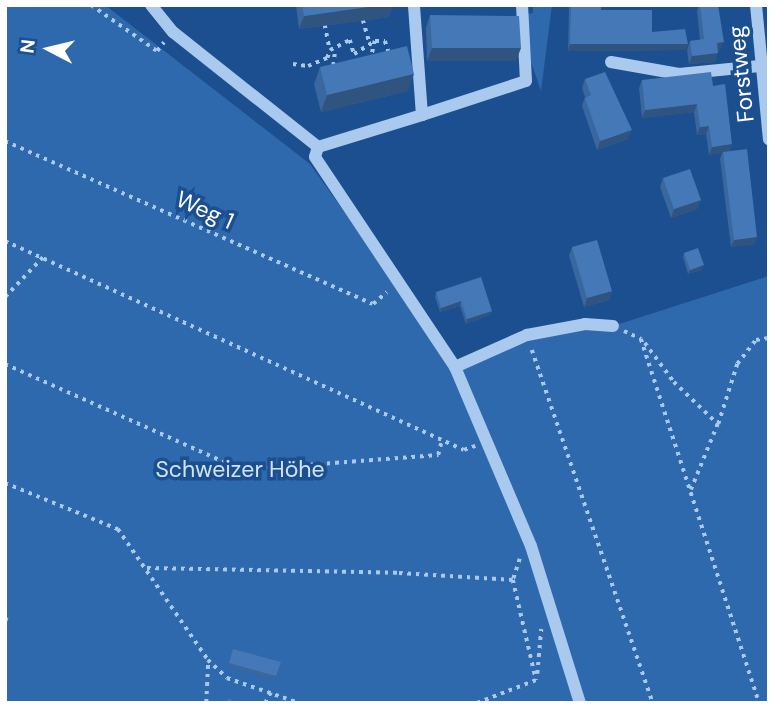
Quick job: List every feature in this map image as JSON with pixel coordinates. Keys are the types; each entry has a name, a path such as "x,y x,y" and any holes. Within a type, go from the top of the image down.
{"street":[{"path":"150,5 173,32 316,152 455,367 531,546 580,703"},
{"path":"316,152 526,81 522,5"},
{"name":"Forstweg","path":"756,5 769,139"},
{"path":"409,8 422,115"},
{"path":"611,62 679,74 760,66"},
{"path":"455,367 527,335 585,324 613,326"}],"path":[{"path":"91,5 157,51"},
{"path":"363,20 372,41 371,58 376,69"},
{"path":"325,25 335,70"},
{"path":"293,64 308,66 327,58 332,50 350,40 354,54 372,41 385,41 389,54 400,52"},
{"name":"Weg 1","path":"5,141 373,304 387,292"},
{"path":"5,241 464,450 477,445"},
{"path":"5,298 43,257"},
{"path":"613,326 641,339 674,382 718,424"},
{"path":"527,335 653,703"},
{"path":"691,490 718,424 737,364 756,340 769,338"},
{"path":"641,339 760,703"},
{"path":"5,364 242,470 438,455 442,439"},
{"path":"5,483 118,529 208,660 227,678 272,690 299,703"},
{"path":"147,568 399,573 513,580 536,680"},
{"path":"536,680 545,591"},
{"path":"206,703 208,660"},
{"path":"477,703 536,680"},
{"path":"265,703 272,690"}],"green space":[{"name":"Schweizer Höhe","path":"5,5 105,5 310,164 455,367 527,335 613,326 769,276 769,703 5,703"},
{"path":"533,5 552,5 541,91 529,56 527,14 533,13"}],"building":[{"path":"302,5 382,5 304,16"},
{"path":"571,5 601,5 601,10 652,10 652,32 685,29 688,44 570,44"},
{"path":"700,5 718,5 724,42 717,43 718,53 692,56 690,41 704,39"},
{"path":"430,15 519,16 521,48 432,48"},
{"path":"407,46 414,74 327,95 320,67"},
{"path":"605,72 632,130 600,141 585,98 591,95 585,79"},
{"path":"711,72 713,86 725,84 732,144 712,147 709,126 700,127 697,104 645,110 642,80"},
{"path":"747,149 757,237 734,240 723,152"},
{"path":"690,169 701,200 674,209 663,178"},
{"path":"597,240 612,291 587,298 572,247"},
{"path":"698,248 704,265 690,270 684,253"},
{"path":"481,277 492,311 467,319 461,301 441,308 436,292"},
{"path":"233,649 281,662 276,676 229,663"}]}
